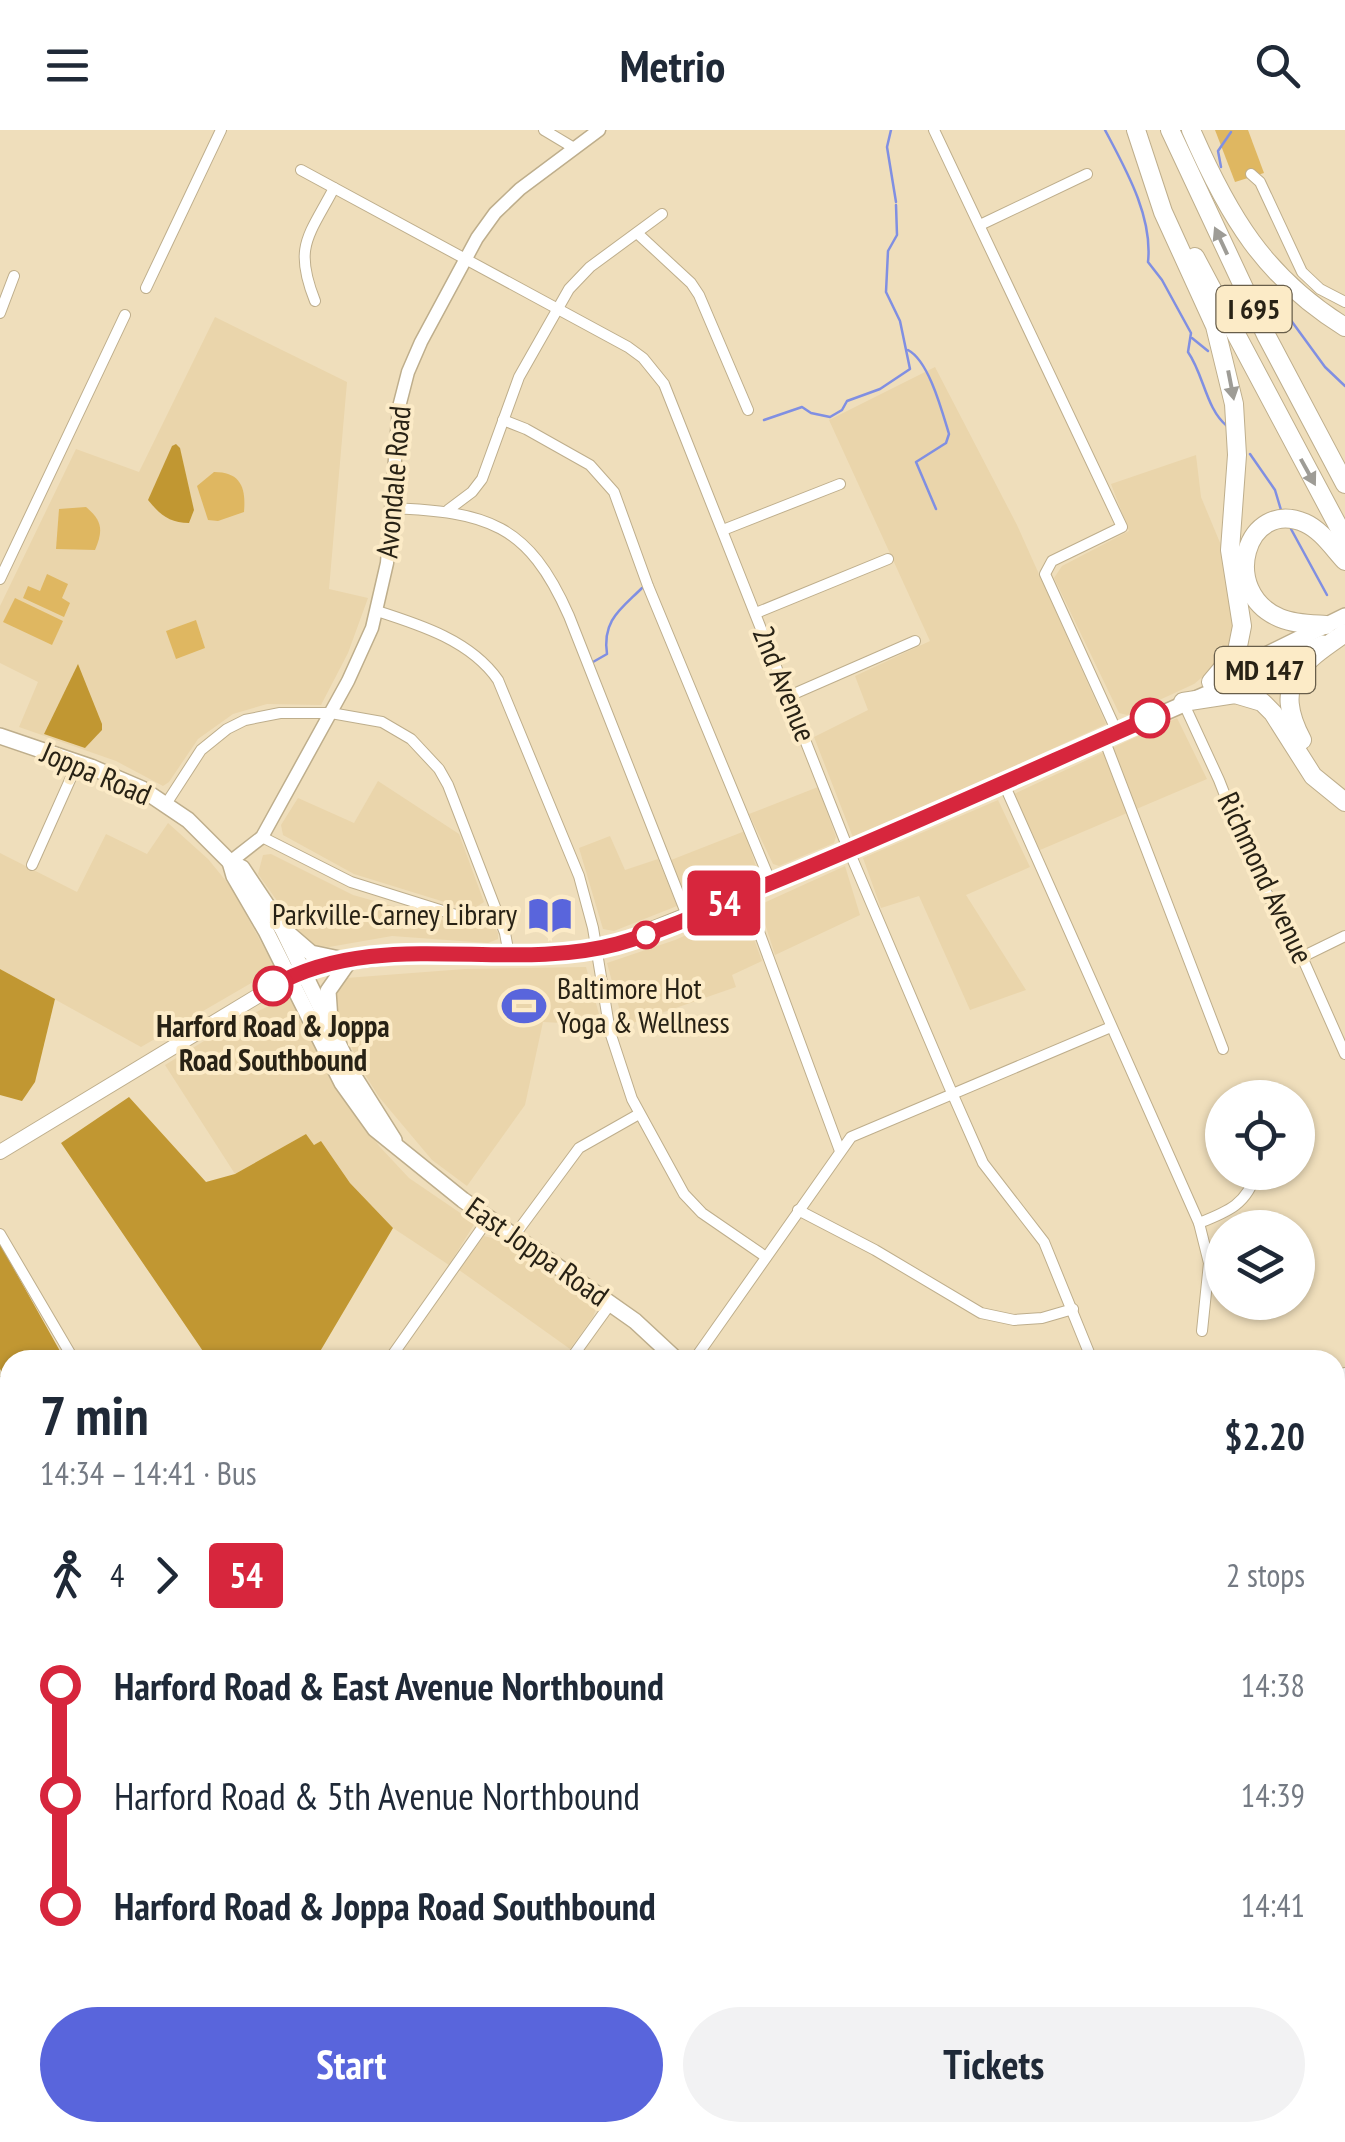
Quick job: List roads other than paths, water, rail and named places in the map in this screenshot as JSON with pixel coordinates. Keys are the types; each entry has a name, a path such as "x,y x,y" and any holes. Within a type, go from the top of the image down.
{"highway":[{"name":"I 695","path":"1136,130 1181,230 1345,539"},
{"path":"1136,130 1171,232 1215,326 1234,404 1238,455 1230,550 1242,626 1237,651 1212,682"},
{"name":"I 695","path":"1170,130 1266,335 1345,484"},
{"path":"1191,130 1223,199 1251,244 1299,295 1345,327"},
{"path":"1326,625 1280,618 1261,605 1244,577 1244,555 1264,527 1290,520 1308,524 1345,560"},
{"path":"1345,633 1300,667 1288,701 1293,721 1312,756 1345,789"},
{"path":"1183,702 1235,694 1262,702 1274,713 1313,776 1345,802"}],"main road":[{"name":"MD 147","path":"1183,702 1212,682 1345,616"},
{"name":"MD 147","path":"0,1152 296,975 349,961 416,953 565,954 637,938 849,851 1345,633"},
{"name":"Joppa Road","path":"0,736 132,784 202,832 230,862 242,868 282,928 296,975"},
{"name":"Joppa Road","path":"230,862 234,876 296,975"},
{"path":"282,928 312,953 349,961 328,992 332,1033"},
{"name":"East Joppa Road","path":"296,975 396,1144"},
{"name":"East Joppa Road","path":"296,975 342,1084 375,1129 424,1170 610,1303 665,1350"}],"street":[{"path":"146,288 221,130"},
{"path":"544,130 574,148"},
{"name":"Avondale Road","path":"230,862 262,837 357,665 377,611 387,562 399,407 408,372 486,225 506,202 599,130"},
{"path":"934,130 1122,527 1052,561 1045,574 1111,736 1223,1049"},
{"name":"2nd Avenue","path":"302,170 628,347 654,369 664,384 849,851 953,1094 984,1163 1044,1242 1088,1350"},
{"path":"980,224 1088,174"},
{"path":"1250,174 1260,182 1302,272 1320,290 1345,302"},
{"path":"315,301 304,272 304,247 334,188"},
{"path":"448,510 472,492 482,478 519,377 556,308 580,276 662,214"},
{"path":"637,233 700,294 748,410"},
{"path":"0,312 14,276"},
{"path":"0,579 125,315"},
{"path":"503,420 590,465 614,492 648,586 771,884"},
{"path":"723,530 840,484"},
{"path":"391,508 448,510 498,527 530,551 554,581 688,918"},
{"path":"756,612 888,559"},
{"path":"377,611 465,648 498,680 579,876 610,1032 625,1084 684,1194 702,1213 766,1256"},
{"path":"789,696 915,641"},
{"name":"Richmond Avenue","path":"1183,702 1255,872 1302,958 1345,1054"},
{"path":"166,804 201,750 235,724 264,714 331,713 382,722 410,739 430,758 448,785 497,912 508,955"},
{"path":"32,865 78,762"},
{"path":"1004,784 1199,1223 1210,1264 1202,1331"},
{"path":"262,837 368,888 459,916 497,912"},
{"path":"745,894 840,1151"},
{"path":"1302,958 1345,936"},
{"path":"701,1350 840,1151 860,1130 1111,1027"},
{"path":"514,1236 579,1148 639,1114"},
{"path":"1199,1223 1241,1202 1250,1190"},
{"path":"798,1210 981,1313 1014,1320 1042,1318 1073,1308"},
{"path":"396,1350 489,1218"},
{"path":"0,1234 68,1350"},
{"path":"577,1350 610,1303"}],"waterway":[{"path":"891,130 887,147 896,202"},
{"path":"1105,130 1142,210 1148,262 1191,333 1188,352 1214,410 1227,426"},
{"path":"1221,167 1218,151 1231,132"},
{"path":"764,420 802,407 830,417 842,410 847,401 880,389 910,369 900,321 886,292 888,251 897,235 896,205"},
{"path":"1279,317 1290,319 1325,367 1345,386"},
{"path":"1192,338 1208,351"},
{"path":"908,350 928,375 949,434 946,443 916,462 936,509"},
{"path":"1250,454 1275,490 1281,510"},
{"path":"1291,529 1327,595"},
{"path":"593,662 607,654 610,624 642,588"}],"place":[{"name":"Parkville-Carney Library","path":"550,915"},
{"name":"Harford Road & Joppa Road Southbound","path":"273,986"},
{"name":"Baltimore Hot Yoga & Wellness","path":"524,1006"}]}
